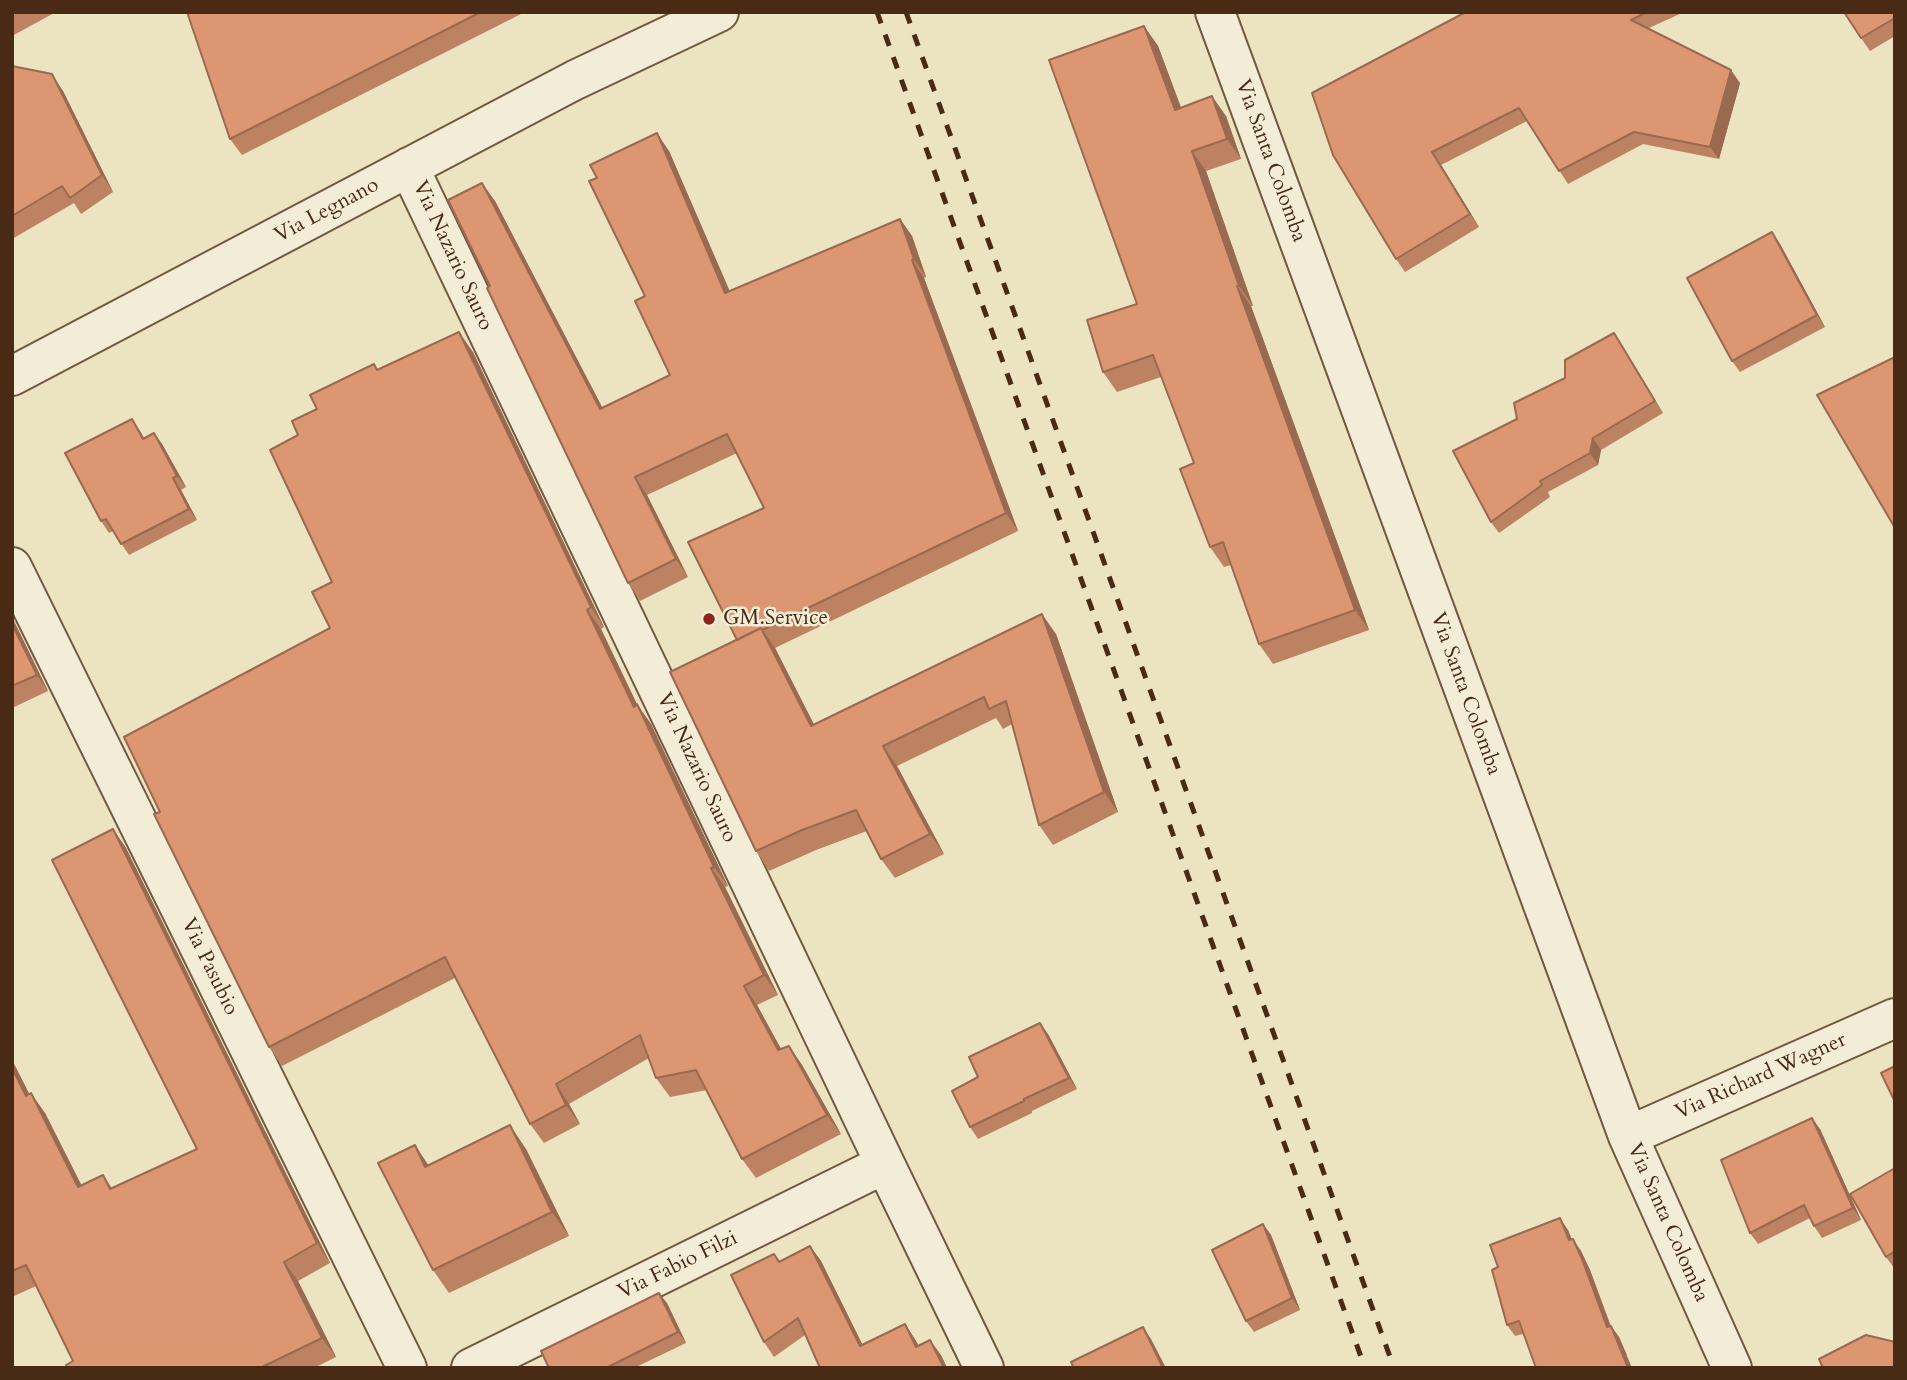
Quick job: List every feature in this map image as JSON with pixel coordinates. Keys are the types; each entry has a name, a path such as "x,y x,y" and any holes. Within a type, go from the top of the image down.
{"street":[{"name":"Via Legnano","path":"12,376 575,80 719,12"},
{"name":"Via Santa Colomba","path":"1215,12 1628,1136 1732,1368"},
{"name":"Via Nazario Sauro","path":"409,167 984,1368"},
{"name":"Via Pasubio","path":"12,567 407,1368"},
{"name":"Via Richard Wagner","path":"1628,1136 1895,1018"},
{"name":"Via Fabio Filzi","path":"471,1368 885,1164"}],"building":[{"path":"187,12 481,12 230,139"},
{"path":"1466,12 1647,12 1631,20 1731,70 1710,147 1634,132 1559,171 1519,108 1432,152 1470,214 1396,259 1333,155 1312,93"},
{"path":"1844,12 1895,12 1895,18 1861,38"},
{"path":"1144,26 1175,110 1212,96 1227,139 1192,151 1237,286 1355,610 1259,644 1223,542 1210,547 1180,469 1194,463 1153,355 1103,372 1087,320 1137,304 1049,60"},
{"path":"12,66 52,74 102,175 70,198 62,186 12,216"},
{"path":"657,133 725,293 900,219 914,259 912,260 1006,513 737,640 688,542 764,508 727,434 635,477 676,559 628,583 487,288 490,286 448,200 482,183 600,409 670,375 635,301 645,296 589,181 597,178 590,165"},
{"path":"1772,232 1817,315 1732,361 1687,278"},
{"path":"459,332 591,607 587,610 634,707 637,704 714,867 711,868 764,975 744,986 778,1050 789,1046 827,1115 742,1159 696,1070 656,1078 640,1035 556,1084 566,1105 530,1124 445,957 269,1047 154,814 160,812 124,737 330,628 312,592 332,582 270,450 298,435 292,421 317,409 310,395 374,364 377,370"},
{"path":"1614,333 1655,401 1593,438 1590,453 1540,481 1542,485 1491,522 1453,451 1517,419 1514,403 1565,378 1565,360"},
{"path":"1895,357 1895,528 1817,395"},
{"path":"132,419 143,439 154,433 177,476 173,478 189,509 121,544 106,519 101,521 65,453"},
{"path":"1042,614 1104,792 1039,825 1006,701 989,709 984,697 883,746 930,834 881,859 856,810 756,851 670,672 761,628 811,726"},
{"path":"12,624 37,675 12,686"},
{"path":"113,829 317,1243 284,1262 322,1338 260,1368 68,1368 66,1365 73,1361 26,1265 12,1271 12,1068 26,1096 31,1093 78,1187 103,1175 110,1189 197,1149 52,860"},
{"path":"1040,1023 1069,1078 970,1127 952,1091 978,1077 969,1057"},
{"path":"1895,1066 1895,1102 1881,1073"},
{"path":"1812,1118 1853,1208 1814,1226 1804,1205 1750,1233 1721,1160"},
{"path":"510,1125 552,1212 433,1270 378,1163 415,1145 425,1167"},
{"path":"1895,1168 1895,1251 1886,1257 1850,1194"},
{"path":"1560,1218 1569,1240 1573,1239 1607,1327 1611,1326 1628,1368 1536,1368 1519,1321 1507,1325 1492,1270 1498,1267 1490,1245"},
{"path":"1263,1224 1292,1298 1246,1321 1212,1250"},
{"path":"810,1246 860,1346 905,1324 916,1347 930,1340 944,1368 820,1368 798,1318 764,1342 731,1275 774,1254 779,1262"},
{"path":"659,1293 678,1332 606,1368 549,1368 541,1351"},
{"path":"1143,1327 1163,1368 1074,1368 1071,1362"},
{"path":"1866,1335 1895,1342 1895,1368 1823,1368 1819,1359"}],"railway":[{"path":"877,12 1365,1368"},
{"path":"906,12 1394,1368"}],"place":[{"name":"GM.Service","path":"709,619"}]}
